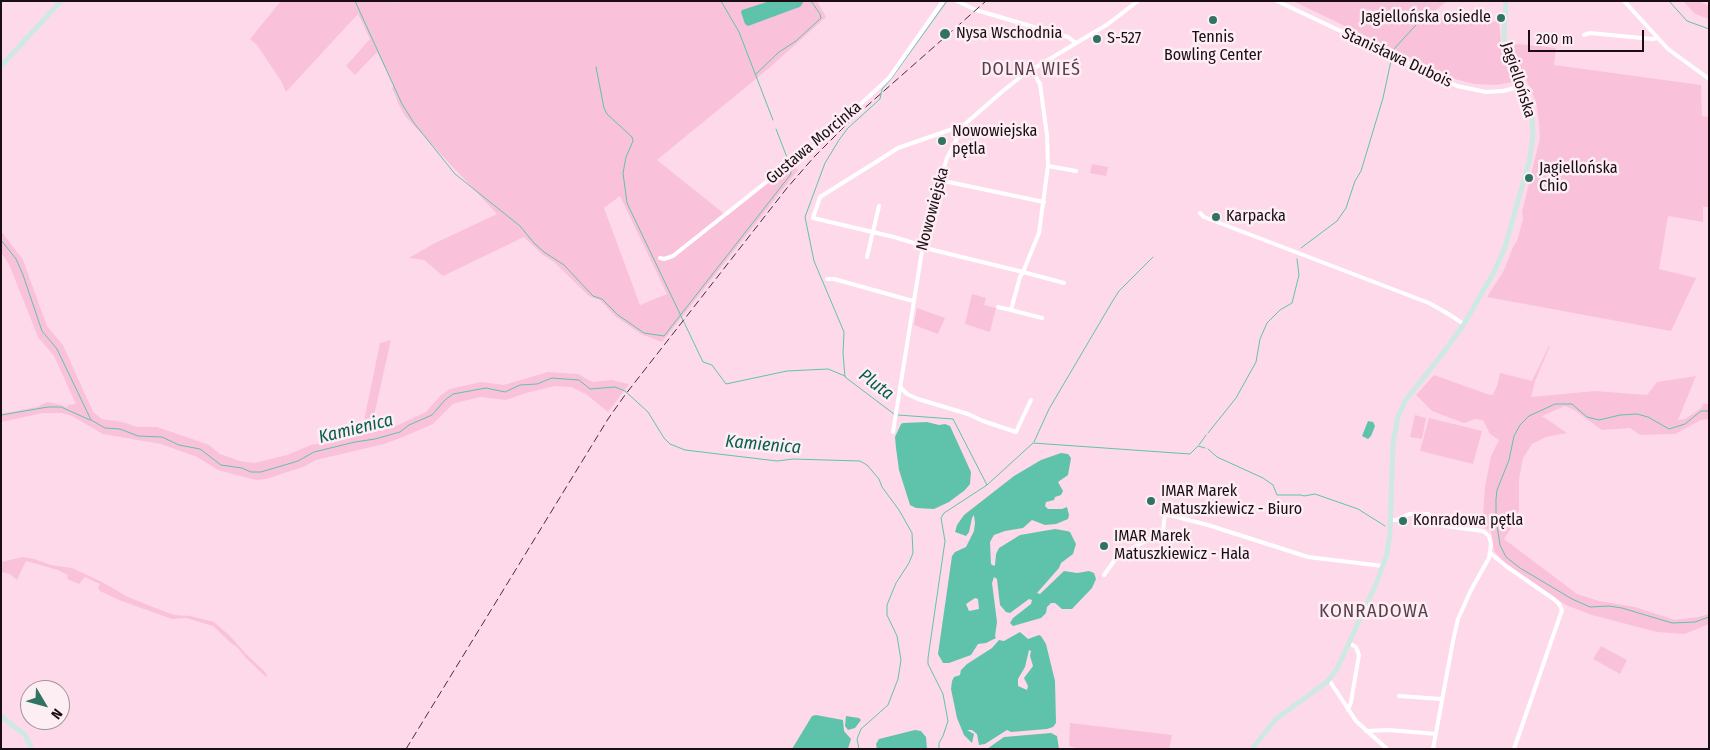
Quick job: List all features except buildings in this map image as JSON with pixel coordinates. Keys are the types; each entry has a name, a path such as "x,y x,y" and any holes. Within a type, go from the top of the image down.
{"street":[{"path":"1,66 61,1"},
{"name":"Gustawa Morcinka","path":"660,258 664,259 673,256 785,167 805,155 826,136 889,78 943,1"},
{"path":"957,1 976,10 1068,37 1076,43"},
{"name":"Nowowiejska","path":"892,432 896,418 922,246 931,204 947,158 964,125 1004,90 1032,70 1108,24 1138,1"},
{"name":"Stanisława Dubois","path":"1277,1 1457,86 1486,92 1503,91 1522,86"},
{"name":"Jagiellońska","path":"1329,680 1337,669 1384,566 1391,520 1392,444 1398,417 1406,401 1464,324 1494,272 1503,254 1530,158 1533,124 1530,108 1504,48 1506,1"},
{"path":"1624,1 1668,49 1709,79"},
{"path":"1584,36 1590,33 1658,38"},
{"path":"1011,310 1023,272 1039,233 1048,166 1048,135 1040,84 1032,70"},
{"path":"964,125 898,148 820,197 813,218 1064,283"},
{"path":"1048,166 1076,171"},
{"path":"939,180 1044,202"},
{"path":"867,257 879,206"},
{"path":"1200,213 1204,217 1435,306 1464,324"},
{"path":"827,279 834,279 913,301"},
{"path":"998,307 1042,318"},
{"path":"900,387 907,394 1016,432 1031,400"},
{"path":"1104,575 1117,557 1162,531 1165,514 1308,557 1384,566"},
{"path":"1391,520 1396,520 1409,514 1426,514 1445,526 1483,531 1490,540 1490,552 1458,619 1452,642 1433,749"},
{"path":"1490,552 1506,566 1560,604 1562,610 1514,749"},
{"path":"1348,710 1359,655 1356,648 1349,643"},
{"path":"1252,749 1276,719 1329,680 1356,721 1387,749"},
{"path":"1399,696 1442,700"},
{"path":"1,716 22,732 32,749"},
{"path":"1366,731 1388,730 1436,734"}],"shaded area":[{"path":"281,1 396,1 398,3 400,1 817,1 826,17 768,69 657,160 727,216 787,168 795,167 798,170 662,342 641,334 615,316 600,300 589,296 554,262 543,255 524,237 443,276 424,260 409,258 433,244 497,214 405,116 392,88 394,86 377,52 355,75 346,66 370,39 358,14 286,92 281,81 257,45 250,39","holes":["620,196 667,294 640,305 604,208"]},
{"path":"770,1 802,1 803,3 800,7 748,26 745,24 742,10"},
{"path":"1293,1 1447,1 1430,15 1499,22 1502,52 1513,76 1513,82 1496,85 1474,84 1455,79"},
{"path":"1683,1 1699,1 1709,6 1709,19 1695,14"},
{"path":"1509,43 1556,48 1554,65 1701,85 1702,116 1709,117 1709,207 1703,207 1703,222 1668,216 1659,269 1696,278 1671,331 1487,297 1503,272 1517,241 1540,138 1536,102 1526,79 1514,59"},
{"path":"1092,164 1108,167 1106,176 1090,173"},
{"path":"1,231 23,260 47,326 63,345 93,412 102,419 122,422 137,427 157,427 209,445 220,454 240,461 254,463 287,455 311,445 361,435 380,343 391,340 370,433 392,428 426,412 441,395 450,389 481,382 504,385 548,372 578,374 592,382 611,380 629,384 608,412 586,394 571,387 555,386 506,400 481,397 463,401 453,404 433,424 403,437 384,444 316,460 303,467 266,479 256,480 218,470 197,457 161,444 103,434 72,416 62,413 43,413 1,422 1,414 37,407 47,402 68,408 67,405 76,404 54,356 38,337 9,264 1,253"},
{"path":"972,294 986,298 984,305 996,308 990,332 965,324"},
{"path":"917,308 945,318 938,334 914,325"},
{"path":"1549,346 1535,381 1531,397 1595,391 1647,395 1657,382 1696,376 1678,420 1685,419 1704,404 1709,404 1709,419 1701,420 1675,434 1640,435 1630,428 1602,430 1574,410 1565,406 1542,416 1567,433 1546,437 1532,444 1523,458 1519,480 1519,511 1514,524 1504,539 1577,594 1599,601 1635,607 1675,620 1709,614 1709,624 1685,634 1657,632 1592,615 1566,605 1507,565 1494,551 1491,530 1485,528 1483,515 1485,487 1491,456 1499,440 1490,434 1483,420 1475,419 1464,423 1432,411 1416,395 1434,375 1493,395 1500,373 1532,381"},
{"path":"1415,415 1426,418 1422,439 1410,437"},
{"path":"1429,418 1482,431 1473,464 1420,451"},
{"path":"1368,421 1373,422 1375,426 1368,439 1362,436"},
{"path":"927,422 950,426 971,472 970,484 965,490 949,502 934,509 916,508 910,505 899,470 895,437 903,423"},
{"path":"1061,453 1068,454 1071,458 1068,475 1058,482 1063,491 1061,495 1055,497 1054,500 1046,502 1045,506 1048,509 1067,507 1068,519 1056,524 1045,525 1032,520 1023,528 994,535 990,542 991,564 995,565 996,554 999,548 1020,535 1055,529 1067,531 1070,532 1076,544 1073,554 1061,563 1059,568 1037,593 1040,594 1064,571 1077,573 1089,571 1094,573 1096,579 1092,588 1072,609 1062,609 1055,603 1051,603 1041,618 1013,626 1010,623 1013,618 1031,604 1032,600 1029,599 1010,613 1006,612 1000,605 997,579 994,577 992,583 997,622 996,638 986,643 978,644 971,655 949,663 943,663 938,654 952,556 955,552 966,547 974,531 974,515 966,536 955,532 957,525 964,515 1014,476 1041,460","holes":["975,598 978,599 979,609 969,611 966,604"]},
{"path":"23,557 51,565 72,568 128,597 174,615 190,616 214,622 267,675 266,677 237,647 213,626 186,618 172,619 119,600 100,591 98,588 100,584 85,577 79,584 67,579 68,575 58,570 26,561 17,580 10,574 1,572 1,562"},
{"path":"1020,632 1028,639 1041,636 1046,644 1055,681 1056,723 1053,727 1047,729 1011,732 1007,730 985,744 979,745 977,734 972,730 967,730 974,734 972,743 964,735 957,718 951,689 952,681 954,677 960,675 961,670 967,664 992,648 999,640 1004,641","holes":["1029,650 1031,651 1030,656 1033,666 1024,678 1028,686 1027,690 1018,686 1018,679 1025,667"]},
{"path":"1601,646 1627,660 1620,674 1593,659"},
{"path":"816,715 843,720 844,731 851,739 848,749 792,749 812,716"},
{"path":"846,716 861,720 855,728 848,730 845,726"},
{"path":"1070,723 1172,735 1169,749 1080,749 1069,746"},
{"path":"915,730 921,731 926,737 927,749 877,749 876,744 879,739"},
{"path":"1051,733 1057,736 1059,749 987,749 1004,737"}],"waterway":[{"path":"355,1 402,104 414,123 455,174 520,226 534,243 564,265 593,296 602,299 618,315 644,333 664,336 791,174 790,166"},
{"path":"721,1 739,32 773,120"},
{"path":"756,74 779,52 796,41 821,18 811,1"},
{"name":"Pluta","path":"894,414 845,377 844,332 814,261 805,217 825,163 839,140 848,128 880,99 882,89 947,1"},
{"path":"1669,1 1687,21 1709,29"},
{"path":"1393,50 1416,25"},
{"path":"1301,248 1337,221 1346,208 1355,181 1361,171 1383,98 1391,61"},
{"path":"596,67 604,108 607,114 632,137 633,141 626,157 623,173 627,203 703,362 712,365 726,384 787,371 828,369 845,376"},
{"path":"776,129 788,160"},
{"name":"Kamienica","path":"1,240 16,259 42,331 57,349 91,420 105,428 120,429 138,436 162,437 179,445 200,449 221,465 242,468 251,472 261,472 298,461 314,452 400,432 409,425 432,415 453,394 486,388 505,392 520,385 537,384 552,378 579,380 590,389 615,387 625,391 648,412 664,438 670,444 685,450 777,461 793,459 860,461 867,465 879,479 882,487 899,510 912,533 913,553 896,583 887,605 887,615 897,636 901,660 898,679 888,705 861,729 857,739 859,749"},
{"path":"1034,442 1049,409 1119,291 1153,257"},
{"path":"1208,433 1236,398 1256,362 1260,339 1267,323 1280,310 1292,303 1299,275 1297,259"},
{"path":"1709,411 1701,411 1685,424 1669,429 1648,417 1637,414 1620,415 1599,420 1587,417 1572,404 1555,404 1529,416 1520,425 1514,436 1509,460 1497,490 1496,499 1496,519 1500,545 1506,557 1520,568 1572,599 1590,607 1609,606 1622,608 1672,623 1695,622 1709,617"},
{"path":"1,415 48,407 61,407 90,420"},
{"name":"Pluta","path":"898,415 953,419 987,485 944,513 941,518 945,541 928,658 928,664 943,694 948,721 939,743 939,749"},
{"path":"1199,445 1206,435"},
{"path":"987,485 1033,443 1190,454 1198,446 1205,448"},
{"path":"1208,449 1217,457 1263,478 1273,485 1277,495 1304,496 1315,494 1358,509 1385,526"}],"railway":[{"path":"406,749 608,419 625,395 787,188 814,157 851,120 986,1"}],"place":[{"name":"Jagiellońska osiedle","path":"1501,18"},
{"name":"Tennis Bowling Center","path":"1213,20"},
{"name":"Nysa Wschodnia","path":"945,34"},
{"name":"S-527","path":"1097,39"},
{"name":"Nowowiejska pętla","path":"942,141"},
{"name":"Jagiellońska Chio","path":"1529,178"},
{"name":"Karpacka","path":"1216,217"},
{"name":"IMAR Marek Matuszkiewicz - Biuro","path":"1151,501"},
{"name":"Konradowa pętla","path":"1403,521"},
{"name":"IMAR Marek Matuszkiewicz - Hala","path":"1104,546"}],"district":[{"name":"DOLNA WIEŚ","path":"1031,70"},
{"name":"KONRADOWA","path":"1374,612"}]}
